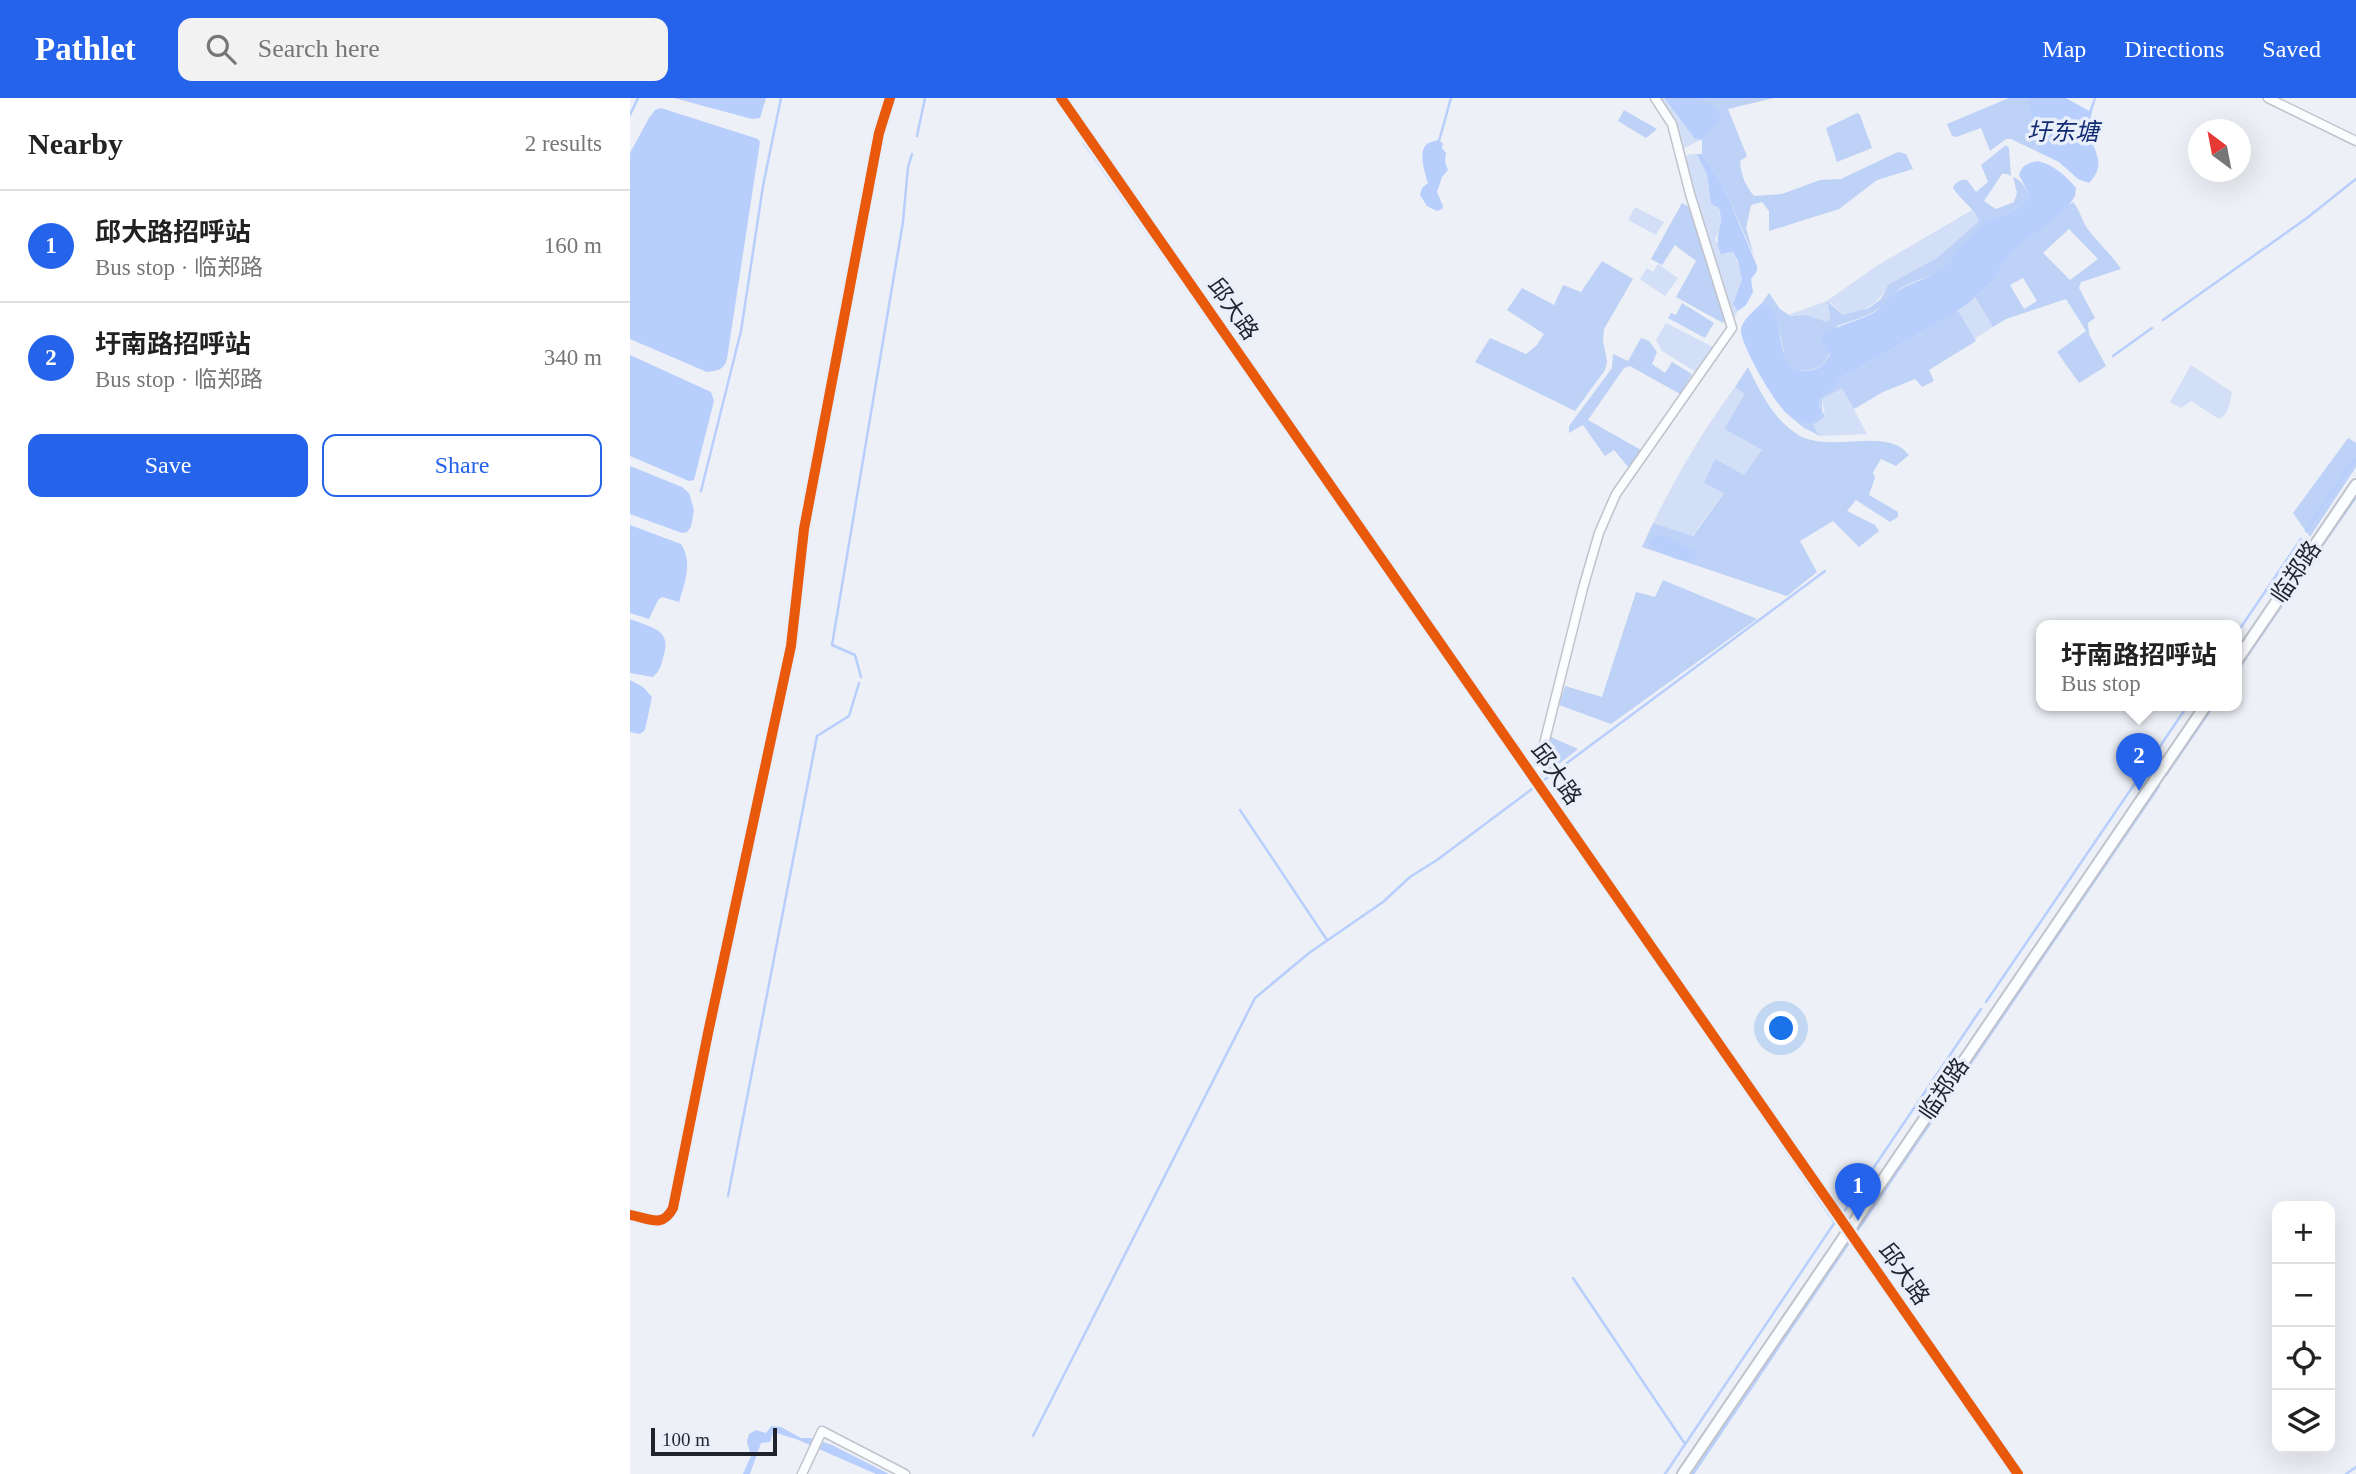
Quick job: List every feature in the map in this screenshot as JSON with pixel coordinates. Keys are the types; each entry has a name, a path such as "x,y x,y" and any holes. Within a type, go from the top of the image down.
{"main road":[{"name":"临郑路","path":"2242,653 2356,485"},
{"name":"临郑路","path":"1683,1474 2202,711"}],"street":[{"path":"630,1215 660,1221 666,1219 673,1208 791,646 804,529 878,133 890,98"},
{"name":"邱大路","path":"1061,98 2018,1474"},
{"path":"1535,780 1599,533 1616,494 1732,328 1690,194 1672,124 1656,98"},
{"path":"2268,98 2356,141"},
{"path":"802,1474 822,1432 905,1474"}],"shaded area":[{"path":"1659,98 1664,98 1695,139 1700,140 1683,149 1677,128"},
{"path":"1702,98 1774,98 1728,109 1747,156 1740,161 1742,175 1754,196 1782,194 1820,180 1841,179 1898,152 1906,154 1913,169 1877,180 1839,209 1769,231 1769,211 1762,202 1751,205 1746,228 1754,256 1723,185 1702,154 1702,140 1721,120"},
{"path":"2009,98 2027,98 2038,152 2011,139 2006,139 1990,151 1981,128 1952,136 1947,124"},
{"path":"1624,110 1657,129 1646,138 1618,121"},
{"path":"1857,113 1872,148 1837,162 1826,128"},
{"path":"2006,145 2009,148 2011,176 2002,174 1984,201 1996,209 2014,202 2017,193 2013,177 2021,182 2029,194 2020,207 1982,226 1944,268 1903,287 1872,313 1837,326 1829,354 1821,365 1814,369 1793,370 1787,365 1773,313 1762,303 1769,293 1780,309 1790,316 1807,315 1827,322 1830,319 1827,301 1843,315 1869,308 1881,299 1888,285 1937,258 1979,221 1975,212 1953,188 1958,181 1967,180 1976,192 1988,182 1981,165"},
{"path":"1697,154 1707,175 1711,204 1719,208 1721,227 1715,240 1727,254 1733,252 1740,270 1742,281 1734,304 1738,311 1733,319 1693,195 1685,160 1686,156"},
{"path":"2073,202 2087,228 2121,269 2081,282 2079,288 2095,318 2088,323 2089,334 2106,366 2079,383 2057,352 2086,331 2066,299 2006,319 1993,327 1975,297 1991,283 2012,252","holes":["2069,229 2098,259 2070,280 2043,253","2023,278 2037,301 2024,309 2010,285"]},
{"path":"1682,203 1691,208 1727,319 1723,323 1676,297 1696,261 1675,245 1662,265 1651,259"},
{"path":"1635,207 1664,222 1656,235 1628,220"},
{"path":"1972,210 1979,221 1937,258 1885,290 1877,301 1867,308 1843,315 1830,302 1827,304 1830,319 1827,322 1807,315 1788,315 1827,301 1875,267"},
{"path":"1602,261 1633,279 1604,329 1607,362 1605,370 1575,411 1475,362 1490,338 1526,354 1537,345 1544,334 1507,310 1522,288 1554,305 1563,285 1581,292"},
{"path":"1658,264 1678,278 1665,296 1640,279 1647,268 1653,272"},
{"path":"1975,297 1993,327 1974,339 1957,309"},
{"path":"1682,303 1714,323 1705,338 1668,318 1671,313 1676,315"},
{"path":"1957,309 1976,341 1929,370 1934,381 1922,387 1915,379 1883,392 1854,409 1842,388 1822,399 1825,417 1813,425 1820,436 1788,415 1809,424 1820,408 1819,399 1837,387 1841,378"},
{"path":"1666,323 1713,347 1696,372 1662,351 1656,340"},
{"path":"1641,338 1649,341 1657,352 1652,364 1665,373 1672,362 1692,374 1680,394 1630,366 1624,368 1588,420 1641,450 1629,468 1614,450 1605,456 1583,425 1569,433 1569,426 1612,368 1613,354 1628,361"},
{"path":"2191,365 2232,392 2227,411 2219,419 2191,401 2181,408 2170,402"},
{"path":"1748,367 1776,415 1800,436 1828,442 1887,442 1909,455 1896,466 1881,459 1873,472 1875,478 1869,495 1898,512 1898,517 1890,522 1856,500 1847,511 1875,525 1879,531 1859,547 1833,521 1800,541 1817,572 1787,596 1642,547 1653,523 1693,536 1724,493 1704,483 1715,459 1744,475 1762,450 1724,429 1745,394 1735,387"},
{"path":"1735,387 1746,393 1724,429 1762,450 1744,475 1715,460 1724,492 1692,536 1653,523 1691,453"},
{"path":"1842,387 1867,434 1820,436 1813,425 1825,417 1822,399"},
{"path":"2348,438 2356,443 2356,467 2310,537 2293,513"},
{"path":"1663,580 1757,619 1611,724 1559,705 1565,686 1602,697 1636,592 1655,597"},
{"path":"1551,737 1578,749 1541,778"}],"water":[{"path":"674,98 766,98 760,118 752,119"},
{"path":"1664,98 1702,98 1717,111 1721,120 1702,140 1695,139"},
{"name":"圩东塘","path":"2027,98 2066,98 2089,111 2096,98 2090,131 2098,158 2098,169 2089,183 2078,179 2059,162 2038,152"},
{"path":"661,108 758,139 760,142 727,359 722,368 714,371 707,372 630,339 630,153 649,118 655,110"},
{"path":"1437,140 1443,143 1448,170 1442,177 1437,192 1443,206 1437,211 1427,206 1420,195 1422,188 1428,183 1423,150"},
{"path":"1697,154 1702,154 1723,185 1757,266 1751,279 1753,292 1746,305 1738,311 1733,304 1742,280 1738,261 1733,252 1721,254 1718,242 1721,222 1719,208 1711,204 1707,175"},
{"path":"2038,161 2054,168 2067,179 2076,188 2075,196 2068,207 2012,252 1991,283 1967,304 1841,378 1837,387 1819,399 1820,416 1809,424 1783,410 1759,374 1742,336 1742,325 1762,303 1774,314 1784,353 1794,370 1806,371 1820,367 1830,354 1821,339 1822,335 1871,314 1895,292 1942,269 1982,225 2020,207 2029,194 2020,172 2026,165"},
{"path":"630,355 711,392 714,401 694,480 689,481 630,456"},
{"path":"630,466 682,487 689,493 694,510 691,527 687,532 682,533 630,514"},
{"path":"630,525 681,544 687,558 687,573 679,602 662,597 649,619 630,613"},
{"path":"1666,536 1698,554 1691,562 1676,559 1650,546 1650,540"},
{"path":"630,619 663,635 665,648 661,664 653,677 630,673"},
{"path":"630,680 643,687 652,697 645,730 640,734 630,732"},
{"path":"771,1426 781,1427 801,1438 811,1438 832,1445 889,1474 876,1474 796,1439 773,1432 770,1442 761,1443 750,1474 743,1474 751,1456 747,1442 749,1434 756,1430 766,1433"}],"waterway":[{"path":"630,115 638,98"},
{"path":"701,491 741,331 763,186 781,98"},
{"path":"917,136 925,98"},
{"path":"1054,98 1077,131"},
{"path":"1068,98 1081,117"},
{"path":"1439,141 1451,98"},
{"path":"1088,128 1231,333"},
{"path":"1084,143 1467,689"},
{"path":"861,677 855,655 832,645 912,154"},
{"path":"2163,320 2307,218 2356,179"},
{"path":"2113,356 2152,328"},
{"path":"1236,339 1369,532"},
{"path":"2306,531 2356,458"},
{"path":"2319,550 2356,497"},
{"path":"2242,626 2301,539"},
{"path":"1374,540 1533,769"},
{"path":"2242,664 2312,561"},
{"path":"1544,780 1825,571"},
{"path":"728,1196 817,736 849,716 859,683"},
{"path":"2152,758 2184,711"},
{"path":"2166,775 2210,711"},
{"path":"1986,1002 2144,770"},
{"path":"1857,1231 2159,786"},
{"path":"1033,1436 1255,998 1309,953 1383,902 1410,877 1532,789"},
{"path":"1548,789 1843,1212"},
{"path":"1240,810 1327,940"},
{"path":"1584,856 1835,1223"},
{"path":"1843,1213 1981,1009"},
{"path":"1665,1474 1835,1222"},
{"path":"1693,1474 1848,1244"},
{"path":"1573,1278 1685,1444"},
{"path":"2346,1474 2356,1467"}],"cycle path":[{"path":"630,1215 660,1220 673,1208 791,646 804,529 879,133 890,98"},
{"path":"1061,98 2018,1474"}],"place":[{"name":"圩南路招呼站","path":"2139,791"},
{"name":"邱大路招呼站","path":"1858,1221"}]}
